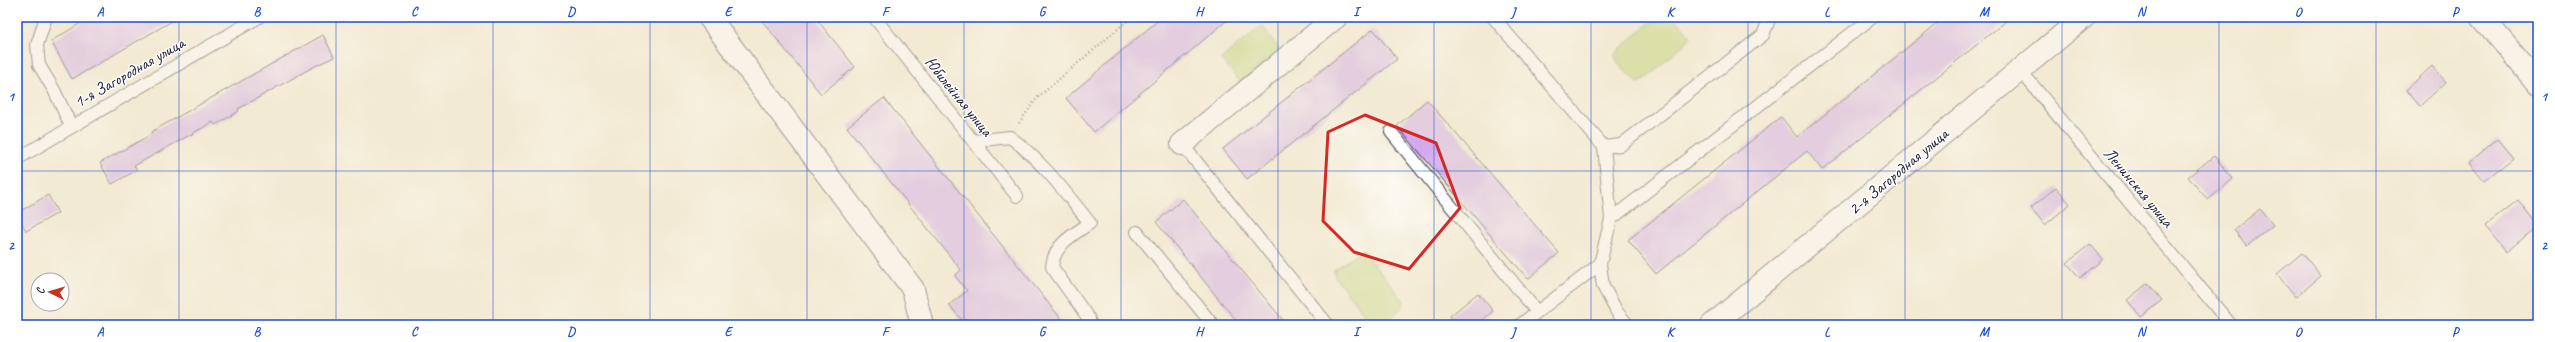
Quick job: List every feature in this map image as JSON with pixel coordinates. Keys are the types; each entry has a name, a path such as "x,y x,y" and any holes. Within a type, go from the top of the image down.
{"street":[{"path":"709,17 913,289 922,325"},
{"path":"1182,144 1336,17"},
{"name":"2-я Загородная улица","path":"1712,325 2084,17"},
{"path":"2482,17 2538,84"}],"lane":[{"path":"46,17 37,45 39,65 54,90 71,126"},
{"name":"1-я Загородная улица","path":"17,159 259,17"},
{"name":"Юбилейная улица","path":"874,17 1017,196"},
{"path":"1493,17 1604,147 1611,219 1600,264 1603,286 1618,312 1628,325"},
{"path":"1604,147 1621,145 1757,40 1763,35 1770,17"},
{"path":"1611,219 1873,17"},
{"name":"Ленинская улица","path":"2020,70 2231,325"},
{"path":"1391,132 1537,312"},
{"path":"973,141 1010,137 1025,148 1051,175 1090,223 1066,240 1053,254 1052,267 1089,319 1090,325"},
{"path":"1182,144 1328,325"},
{"path":"1137,232 1213,325"},
{"path":"1520,325 1600,264"}],"path":[{"path":"1010,137 1037,98 1132,17"}],"highlighted area":[{"path":"1365,115 1436,143 1460,208 1409,269 1354,252 1323,221 1328,132"}],"green space":[{"path":"1656,17 1675,17 1691,37 1645,80 1638,83 1618,63 1615,56 1620,49"},
{"path":"1262,26 1280,50 1240,82 1221,59"},
{"path":"1362,250 1404,301 1402,308 1382,325 1373,325 1335,277 1334,270"}],"building":[{"path":"91,17 179,17 72,79 51,41"},
{"path":"759,17 815,17 855,67 821,94"},
{"path":"1162,17 1231,17 1094,132 1066,98"},
{"path":"1945,17 2011,17 1822,170 1807,151 1656,274 1628,240 1781,117 1797,137"},
{"path":"1373,29 1397,59 1247,179 1223,149"},
{"path":"323,35 334,57 313,67 238,109 239,111 215,125 213,122 134,166 137,170 112,184 100,163 152,134 151,132"},
{"path":"2432,66 2446,82 2420,106 2406,90"},
{"path":"884,98 1066,325 966,325 949,305 967,291 955,276 961,270 847,127"},
{"path":"1427,100 1559,253 1528,279 1397,126"},
{"path":"2497,139 2513,158 2484,181 2469,163"},
{"path":"2214,156 2233,179 2208,200 2188,177"},
{"path":"2056,187 2070,204 2045,225 2031,208"},
{"path":"48,195 58,213 26,231 17,213"},
{"path":"1183,199 1287,325 1240,325 1156,222"},
{"path":"2518,200 2538,226 2506,252 2485,226"},
{"path":"2260,209 2273,225 2247,246 2234,230"},
{"path":"2090,244 2103,259 2080,278 2067,263"},
{"path":"2302,253 2321,276 2296,297 2277,274"},
{"path":"2148,283 2162,300 2141,317 2127,300"},
{"path":"1478,293 1493,311 1476,325 1457,325 1450,316"}]}
